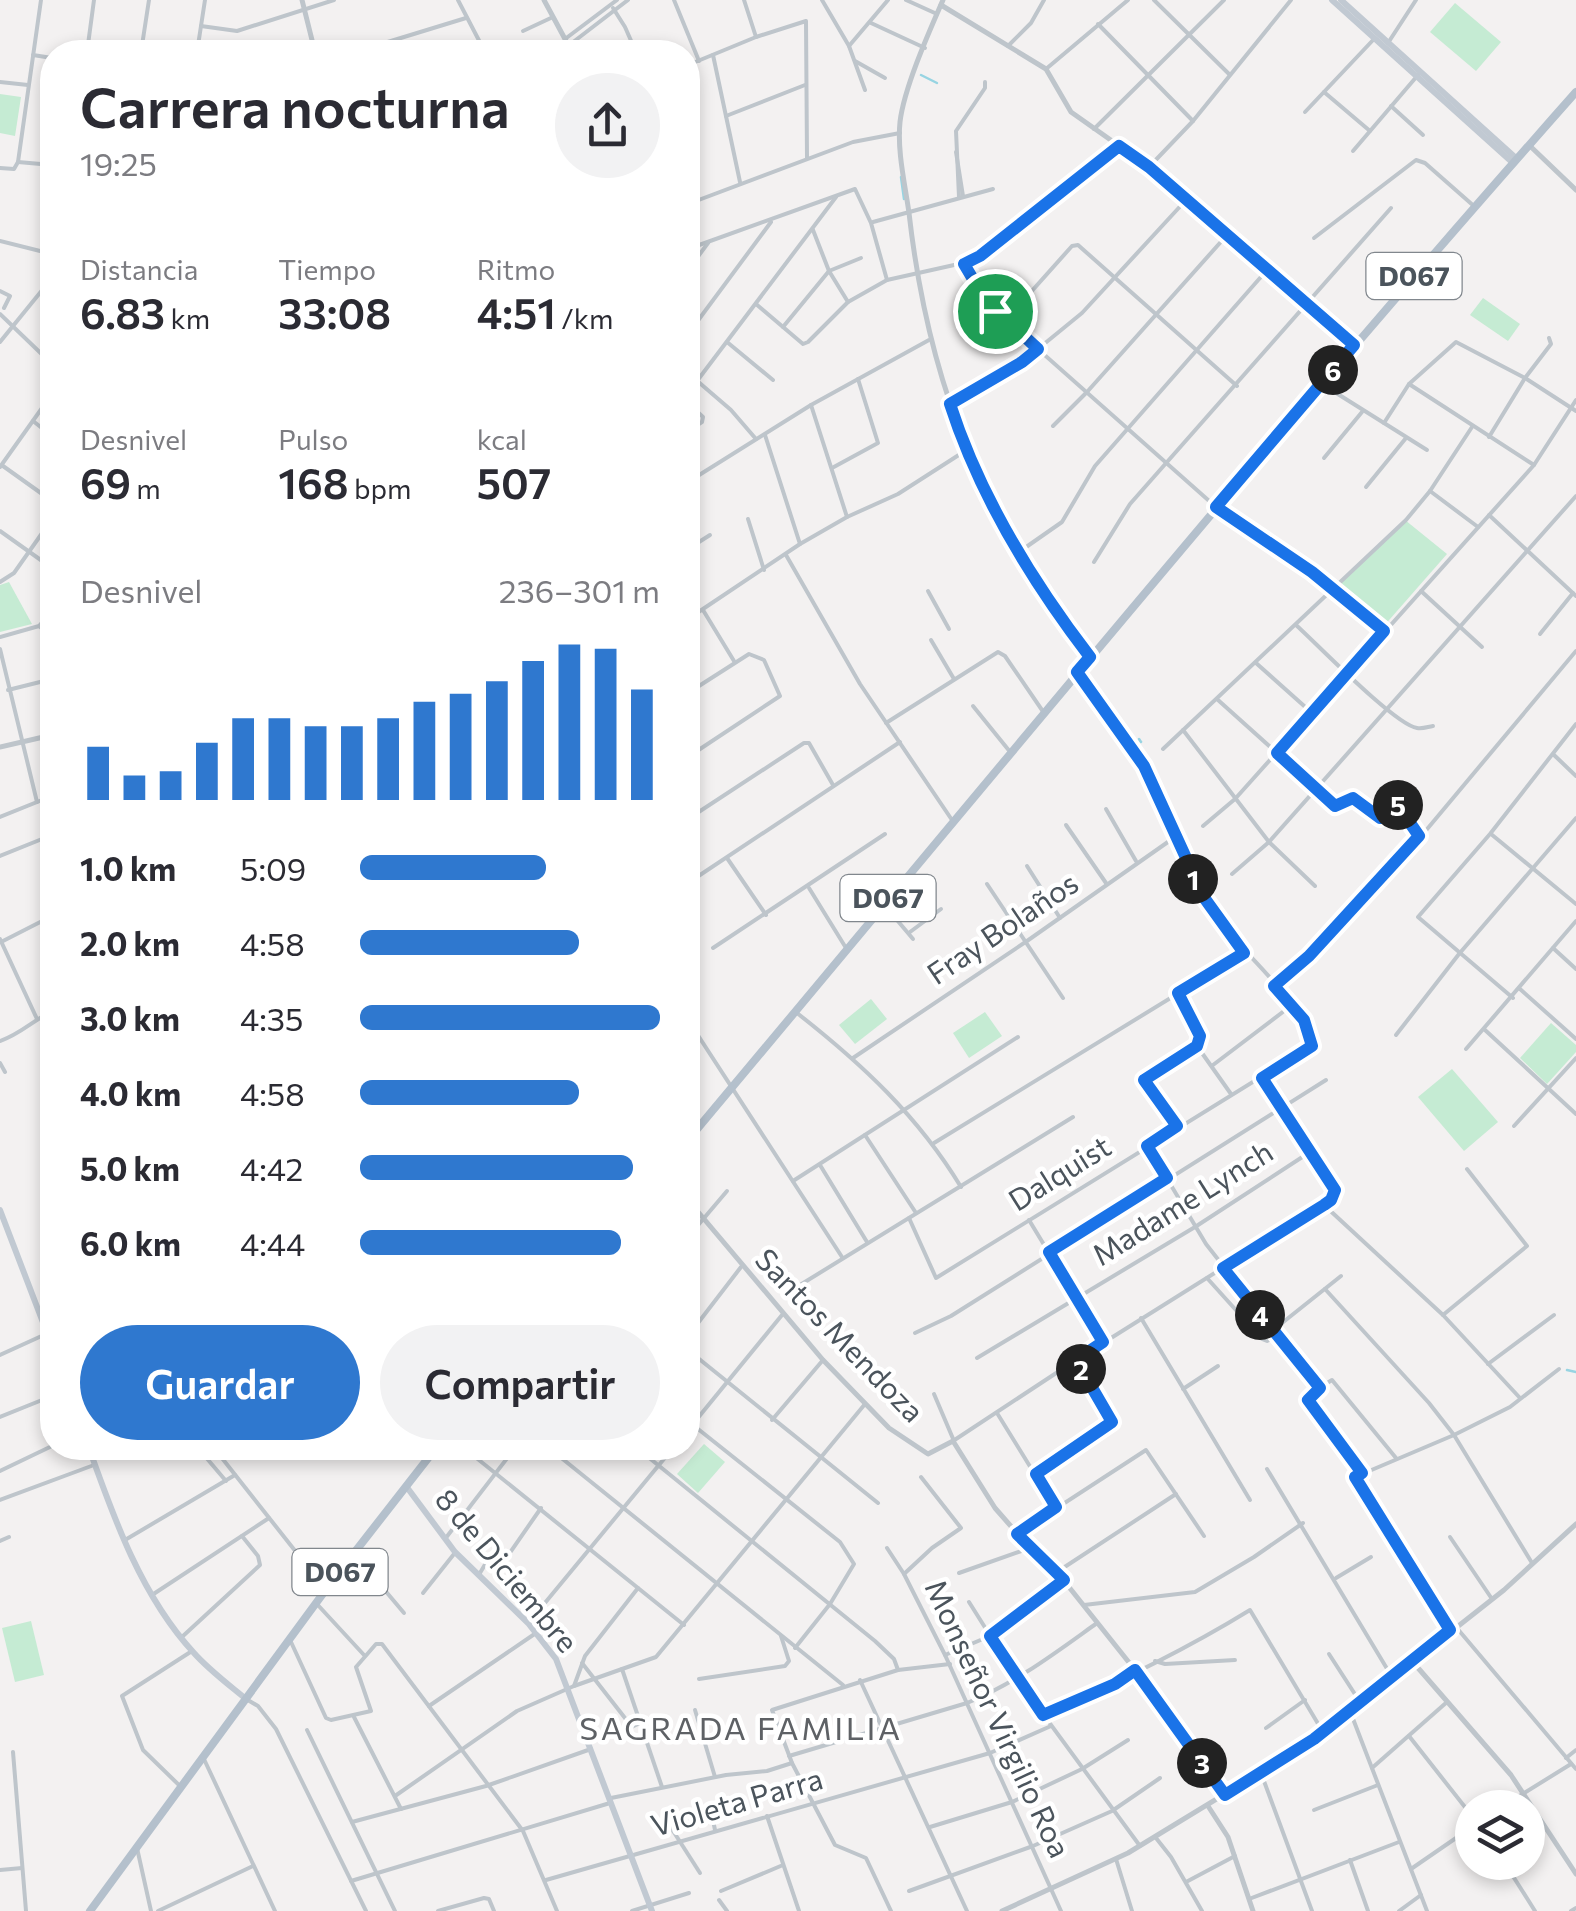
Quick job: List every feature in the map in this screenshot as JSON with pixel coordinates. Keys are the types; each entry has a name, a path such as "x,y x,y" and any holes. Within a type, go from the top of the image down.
{"main road":[{"path":"1332,0 1346,4 1515,161"},
{"path":"1346,4 1374,38 1387,44"},
{"name":"D067","path":"700,1126 1216,507 1576,92"},
{"path":"0,1210 40,1312"},
{"path":"93,1460 152,1596 192,1651 246,1699"},
{"name":"D067","path":"90,1911 427,1460"},
{"name":"8 de Diciembre","path":"406,1486 455,1552 528,1624 556,1659 572,1687 651,1908"}],"street":[{"path":"0,168 14,169 18,162 41,0"},
{"path":"89,40 94,0"},
{"path":"143,40 149,0"},
{"path":"199,40 204,0"},
{"path":"302,0 313,40"},
{"path":"201,26 237,31 334,0"},
{"path":"459,0 478,40"},
{"path":"544,0 565,40"},
{"path":"612,8 617,0"},
{"path":"575,40 612,8 628,0"},
{"path":"674,0 690,40"},
{"path":"744,0 756,37"},
{"path":"823,0 849,46 865,90"},
{"path":"849,46 888,0"},
{"path":"906,0 937,14"},
{"path":"1008,46 1031,24 1044,0"},
{"path":"1046,69 1128,0"},
{"path":"1154,0 1230,74"},
{"path":"1094,128 1224,0"},
{"path":"1149,167 1193,122 1291,0"},
{"path":"1387,44 1416,0"},
{"path":"1090,657 1019,552 982,488 965,451 929,340 916,273 900,133 903,106 942,2 1046,69 1070,112 1149,167 1354,345"},
{"path":"612,8 629,40"},
{"path":"523,31 553,17"},
{"path":"394,40 466,18"},
{"path":"700,60 806,22 808,158"},
{"path":"871,22 925,48"},
{"path":"1098,24 1193,122"},
{"path":"1306,112 1374,38"},
{"path":"713,54 740,182"},
{"path":"32,55 40,56"},
{"path":"853,60 886,78"},
{"path":"1352,151 1420,74"},
{"path":"0,82 28,85"},
{"path":"961,197 956,131 985,88 985,82"},
{"path":"726,116 806,84"},
{"path":"1324,92 1370,131"},
{"path":"1391,106 1423,135"},
{"path":"700,199 853,142 900,133"},
{"path":"1529,145 1576,190"},
{"path":"756,304 802,344 808,342 848,302 886,280 964,264 980,256 1119,146"},
{"path":"1314,238 1416,160 1425,163 1475,207"},
{"path":"18,162 40,163"},
{"path":"700,245 854,189 871,222 886,280"},
{"path":"871,222 993,189"},
{"path":"700,377 836,197"},
{"path":"950,404 1022,362 1089,307 1186,199"},
{"path":"1094,562 1124,512 1391,208"},
{"path":"700,318 771,222"},
{"path":"812,228 829,272 848,302"},
{"path":"1053,426 1227,235"},
{"path":"0,242 40,251"},
{"path":"700,253 708,242"},
{"path":"1005,321 1072,246 1081,247 1237,386"},
{"path":"783,326 829,272 861,258"},
{"path":"964,264 980,293 1005,321 1216,507 1334,589 1384,631"},
{"path":"1019,552 1062,522 1094,466 1267,270"},
{"path":"0,291 10,296 4,308"},
{"path":"0,342 40,293"},
{"path":"0,314 40,351"},
{"path":"1489,437 1551,344 1550,338"},
{"path":"700,474 811,405 929,340"},
{"path":"727,342 773,380"},
{"path":"1384,423 1409,384 1456,342 1525,378 1574,410"},
{"path":"832,468 878,443 858,379"},
{"path":"700,384 731,410 756,439"},
{"path":"1322,384 1427,450"},
{"path":"1409,384 1534,465"},
{"path":"1203,826 1235,800 1534,465 1574,410 1576,400"},
{"path":"811,405 847,517"},
{"path":"1324,458 1363,411"},
{"path":"40,412 1,465 40,493"},
{"path":"33,422 40,427"},
{"path":"1163,748 1406,520 1472,427"},
{"path":"765,434 800,544"},
{"path":"1366,487 1406,438"},
{"path":"700,612 800,544 898,494 965,451"},
{"path":"1430,491 1478,528"},
{"path":"1232,874 1269,842 1576,496"},
{"path":"1490,515 1574,594 1540,634"},
{"path":"748,519 764,570"},
{"path":"0,530 40,560"},
{"path":"700,541 710,535"},
{"path":"0,582 14,573 40,536"},
{"path":"786,555 886,723 954,824"},
{"path":"928,591 950,629"},
{"path":"1420,592 1482,647"},
{"path":"703,610 734,662"},
{"path":"1296,624 1386,708 1414,728 1433,726"},
{"path":"0,637 39,626"},
{"path":"931,640 954,680"},
{"path":"0,649 37,802"},
{"path":"1274,986 1309,956 1419,836 1576,651"},
{"path":"886,723 1001,652 1045,714"},
{"path":"700,685 749,654 764,660 780,696 700,748"},
{"path":"1256,663 1312,713"},
{"path":"1077,672 1144,766 1195,885 1244,953 1292,1005 1213,1065"},
{"path":"8,690 40,682"},
{"path":"1216,699 1335,806 1353,798 1380,818 1395,803 1419,836"},
{"path":"973,706 1012,754"},
{"path":"1513,998 1418,917 1490,834 1576,724"},
{"path":"1183,730 1269,842 1315,886"},
{"path":"0,748 40,738"},
{"path":"700,876 900,742"},
{"path":"700,811 804,743 809,743 833,785"},
{"path":"1553,754 1576,776"},
{"path":"0,817 40,801"},
{"path":"1106,809 1137,863"},
{"path":"1396,1035 1459,954 1576,818"},
{"path":"1066,825 1107,885"},
{"path":"713,948 885,834"},
{"path":"1490,834 1576,904"},
{"name":"Fray Bolaños","path":"854,1058 1176,836"},
{"path":"0,856 40,841"},
{"path":"727,858 766,914"},
{"path":"1027,866 1060,918"},
{"path":"987,884 1063,998"},
{"path":"808,886 846,948"},
{"path":"882,904 913,940"},
{"path":"910,932 941,908"},
{"path":"1466,1049 1576,922"},
{"path":"0,1042 38,1019 0,941 40,923"},
{"path":"1553,948 1576,969"},
{"path":"934,1143 1244,953"},
{"path":"1520,989 1576,1039"},
{"path":"1177,1126 1144,1080 1197,1046 1200,1036 1178,993"},
{"name":"Dalquist","path":"909,1218 936,1278 1312,1046 1304,1020 1292,1005"},
{"path":"796,1012 854,1058 904,1110 934,1143 961,1187"},
{"path":"1485,1030 1576,1114"},
{"path":"793,1181 1018,1036"},
{"path":"700,1038 842,1257"},
{"path":"1197,1046 1232,1094"},
{"path":"1514,1126 1576,1058"},
{"path":"0,1063 5,1072"},
{"path":"934,1394 954,1441 1103,1342 1331,1200 1335,1190 1262,1078"},
{"path":"915,1333 951,1316 1326,1080"},
{"path":"800,1284 1074,1117"},
{"path":"865,1135 916,1214"},
{"path":"1147,1146 1223,1268 1320,1388"},
{"name":"Madame Lynch","path":"977,1358 1310,1152"},
{"path":"819,1164 867,1242"},
{"path":"1443,1315 1527,1246 1467,1168"},
{"path":"700,1223 726,1191"},
{"path":"1324,1205 1443,1315 1521,1399"},
{"name":"Santos Mendoza","path":"700,1215 782,1315 865,1404 922,1452 932,1453 954,1441 983,1492 1017,1534 1064,1580 1225,1795"},
{"path":"1029,1220 1103,1342"},
{"path":"700,1321 742,1267"},
{"path":"1207,1278 1267,1341 1340,1276"},
{"path":"1324,1289 1454,1435 1534,1565"},
{"path":"700,1412 782,1315"},
{"path":"1488,1364 1554,1315"},
{"path":"1141,1318 1250,1500"},
{"path":"0,1355 40,1337"},
{"path":"700,1360 878,1503"},
{"path":"772,1420 823,1360"},
{"path":"1036,1474 1112,1422 1076,1360"},
{"path":"1182,1388 1218,1366"},
{"path":"1526,1790 1574,1766 1453,1628 1355,1477 1454,1435 1521,1399 1558,1369"},
{"path":"1362,1473 1308,1400 1334,1381 1396,1458"},
{"path":"0,1417 40,1401"},
{"path":"395,1796 517,1710 656,1657 865,1404"},
{"path":"997,1412 1056,1507"},
{"path":"700,1434 840,1542 854,1564 830,1604 795,1648"},
{"path":"1017,1534 1146,1450 1204,1536"},
{"path":"0,1471 40,1452"},
{"path":"208,1460 226,1481"},
{"path":"223,1460 326,1590"},
{"path":"480,1460 684,1625"},
{"path":"445,1538 505,1460"},
{"path":"564,1460 843,1685"},
{"path":"652,1460 888,1652 898,1670"},
{"path":"528,1624 662,1460"},
{"path":"0,1500 95,1465"},
{"path":"1267,1468 1392,1677"},
{"path":"125,1540 235,1475"},
{"path":"904,1574 960,1528 920,1477"},
{"path":"1057,1572 1176,1494"},
{"path":"478,1575 490,1556 509,1554 542,1508"},
{"path":"152,1596 269,1518"},
{"path":"1084,1606 1195,1592 1254,1558 1303,1523"},
{"path":"1002,1911 1156,1838 1324,1732 1534,1565 1576,1524"},
{"path":"181,1637 260,1564 242,1536"},
{"path":"0,1541 9,1537"},
{"path":"1450,1537 1492,1599"},
{"name":"Monseñor Virgilio Roa","path":"887,1548 950,1664 1062,1911"},
{"path":"958,1573 1030,1548"},
{"path":"423,1593 455,1552"},
{"path":"354,1553 404,1613"},
{"path":"1336,1578 1371,1557"},
{"path":"945,1654 990,1636 1064,1580"},
{"path":"572,1687 582,1663 638,1588"},
{"path":"969,1602 1018,1680 1140,1846"},
{"path":"316,1604 364,1655"},
{"path":"1043,1715 1115,1684 1250,1610 1324,1732"},
{"path":"789,1756 968,1704 1018,1680 1097,1623"},
{"path":"429,1706 536,1634"},
{"path":"699,1679 787,1665 781,1636"},
{"path":"290,1639 330,1720 371,1711 356,1668 364,1655 376,1644 382,1644 486,1786 524,1831 557,1911"},
{"path":"181,1787 143,1750 122,1696 192,1651"},
{"path":"1329,1654 1360,1702"},
{"path":"1155,1660 1165,1664 1234,1660"},
{"path":"1412,1661 1520,1790"},
{"path":"582,1663 632,1726"},
{"path":"891,1911 862,1854 835,1845 792,1764 772,1708 898,1670 950,1664"},
{"path":"622,1669 662,1787"},
{"path":"860,1680 967,1911"},
{"path":"246,1699 258,1706 276,1729 366,1911"},
{"path":"1266,1728 1304,1700"},
{"path":"1372,1768 1448,1701"},
{"path":"695,1710 715,1777"},
{"path":"1350,1711 1427,1911"},
{"path":"354,1717 400,1809"},
{"path":"352,1822 486,1786 641,1722"},
{"name":"Violeta Parra","path":"546,1880 990,1753 1051,1726"},
{"path":"307,1730 395,1911"},
{"path":"1409,1736 1455,1794"},
{"path":"930,1827 1012,1802 1082,1769 1128,1740"},
{"path":"1566,1758 1576,1750"},
{"path":"13,1752 26,1911"},
{"path":"203,1758 274,1909 265,1911"},
{"path":"351,1880 662,1787 792,1764"},
{"path":"1261,1773 1312,1911"},
{"path":"909,1890 1033,1846 1112,1811 1160,1778"},
{"path":"1314,1810 1378,1785"},
{"path":"1208,1806 1228,1837 1254,1911"},
{"path":"712,1816 716,1832"},
{"path":"767,1816 800,1911"},
{"path":"668,1824 700,1873"},
{"path":"1545,1827 1576,1874"},
{"path":"1156,1838 1202,1911"},
{"path":"1411,1868 1455,1838"},
{"path":"1249,1899 1401,1842"},
{"path":"136,1848 154,1911 252,1866"},
{"path":"1186,1882 1235,1856"},
{"path":"1116,1859 1132,1911"},
{"path":"1350,1860 1368,1911"},
{"path":"720,1891 784,1865"},
{"path":"0,1870 22,1868"},
{"path":"1516,1880 1536,1911"},
{"path":"632,1911 689,1893"},
{"path":"1399,1911 1421,1895"},
{"path":"438,1911 484,1898 489,1899 494,1911"},
{"path":"719,1900 726,1911"}],"green space":[{"path":"1455,3 1501,42 1476,71 1430,32"},
{"path":"0,94 21,97 15,136 0,133"},
{"path":"1483,298 1520,324 1508,341 1470,315"},
{"path":"1405,520 1447,554 1383,627 1337,587"},
{"path":"9,582 32,624 0,632 0,585"},
{"path":"871,999 887,1019 855,1044 839,1025"},
{"path":"985,1012 1002,1036 969,1058 953,1033"},
{"path":"1551,1023 1576,1045 1576,1052 1547,1084 1520,1058"},
{"path":"1452,1069 1498,1122 1464,1151 1418,1097"},
{"path":"704,1444 725,1462 698,1493 677,1474 690,1460 700,1460"},
{"path":"31,1621 44,1675 15,1682 2,1628"}],"waterway":[{"path":"921,75 937,83"},
{"path":"901,177 904,199"},
{"path":"950,417 954,434"},
{"path":"1050,609 1064,632"},
{"path":"1567,1370 1576,1372"}],"district":[{"name":"SAGRADA FAMILIA","path":"741,1729"}],"route":[{"path":"1119,146 1149,167 1354,345 1216,507 1312,572 1384,631 1277,753 1335,806 1350,797 1380,818 1392,804 1397,804 1419,836 1309,956 1274,986 1304,1020 1312,1046 1262,1078 1283,1106 1334,1194 1324,1205 1223,1268 1320,1388 1308,1400 1362,1473 1355,1477 1450,1630 1314,1739 1225,1795 1135,1670 1115,1684 1043,1715 990,1636 1064,1580 1017,1534 1056,1507 1036,1474 1112,1422 1076,1360 1103,1342 1049,1252 1167,1178 1147,1146 1177,1126 1143,1081 1197,1046 1200,1036 1178,993 1244,953 1195,885 1144,766 1077,672 1090,657 1019,552 965,451 950,404 1038,349 995,311 964,264 980,256 1119,146"}]}
